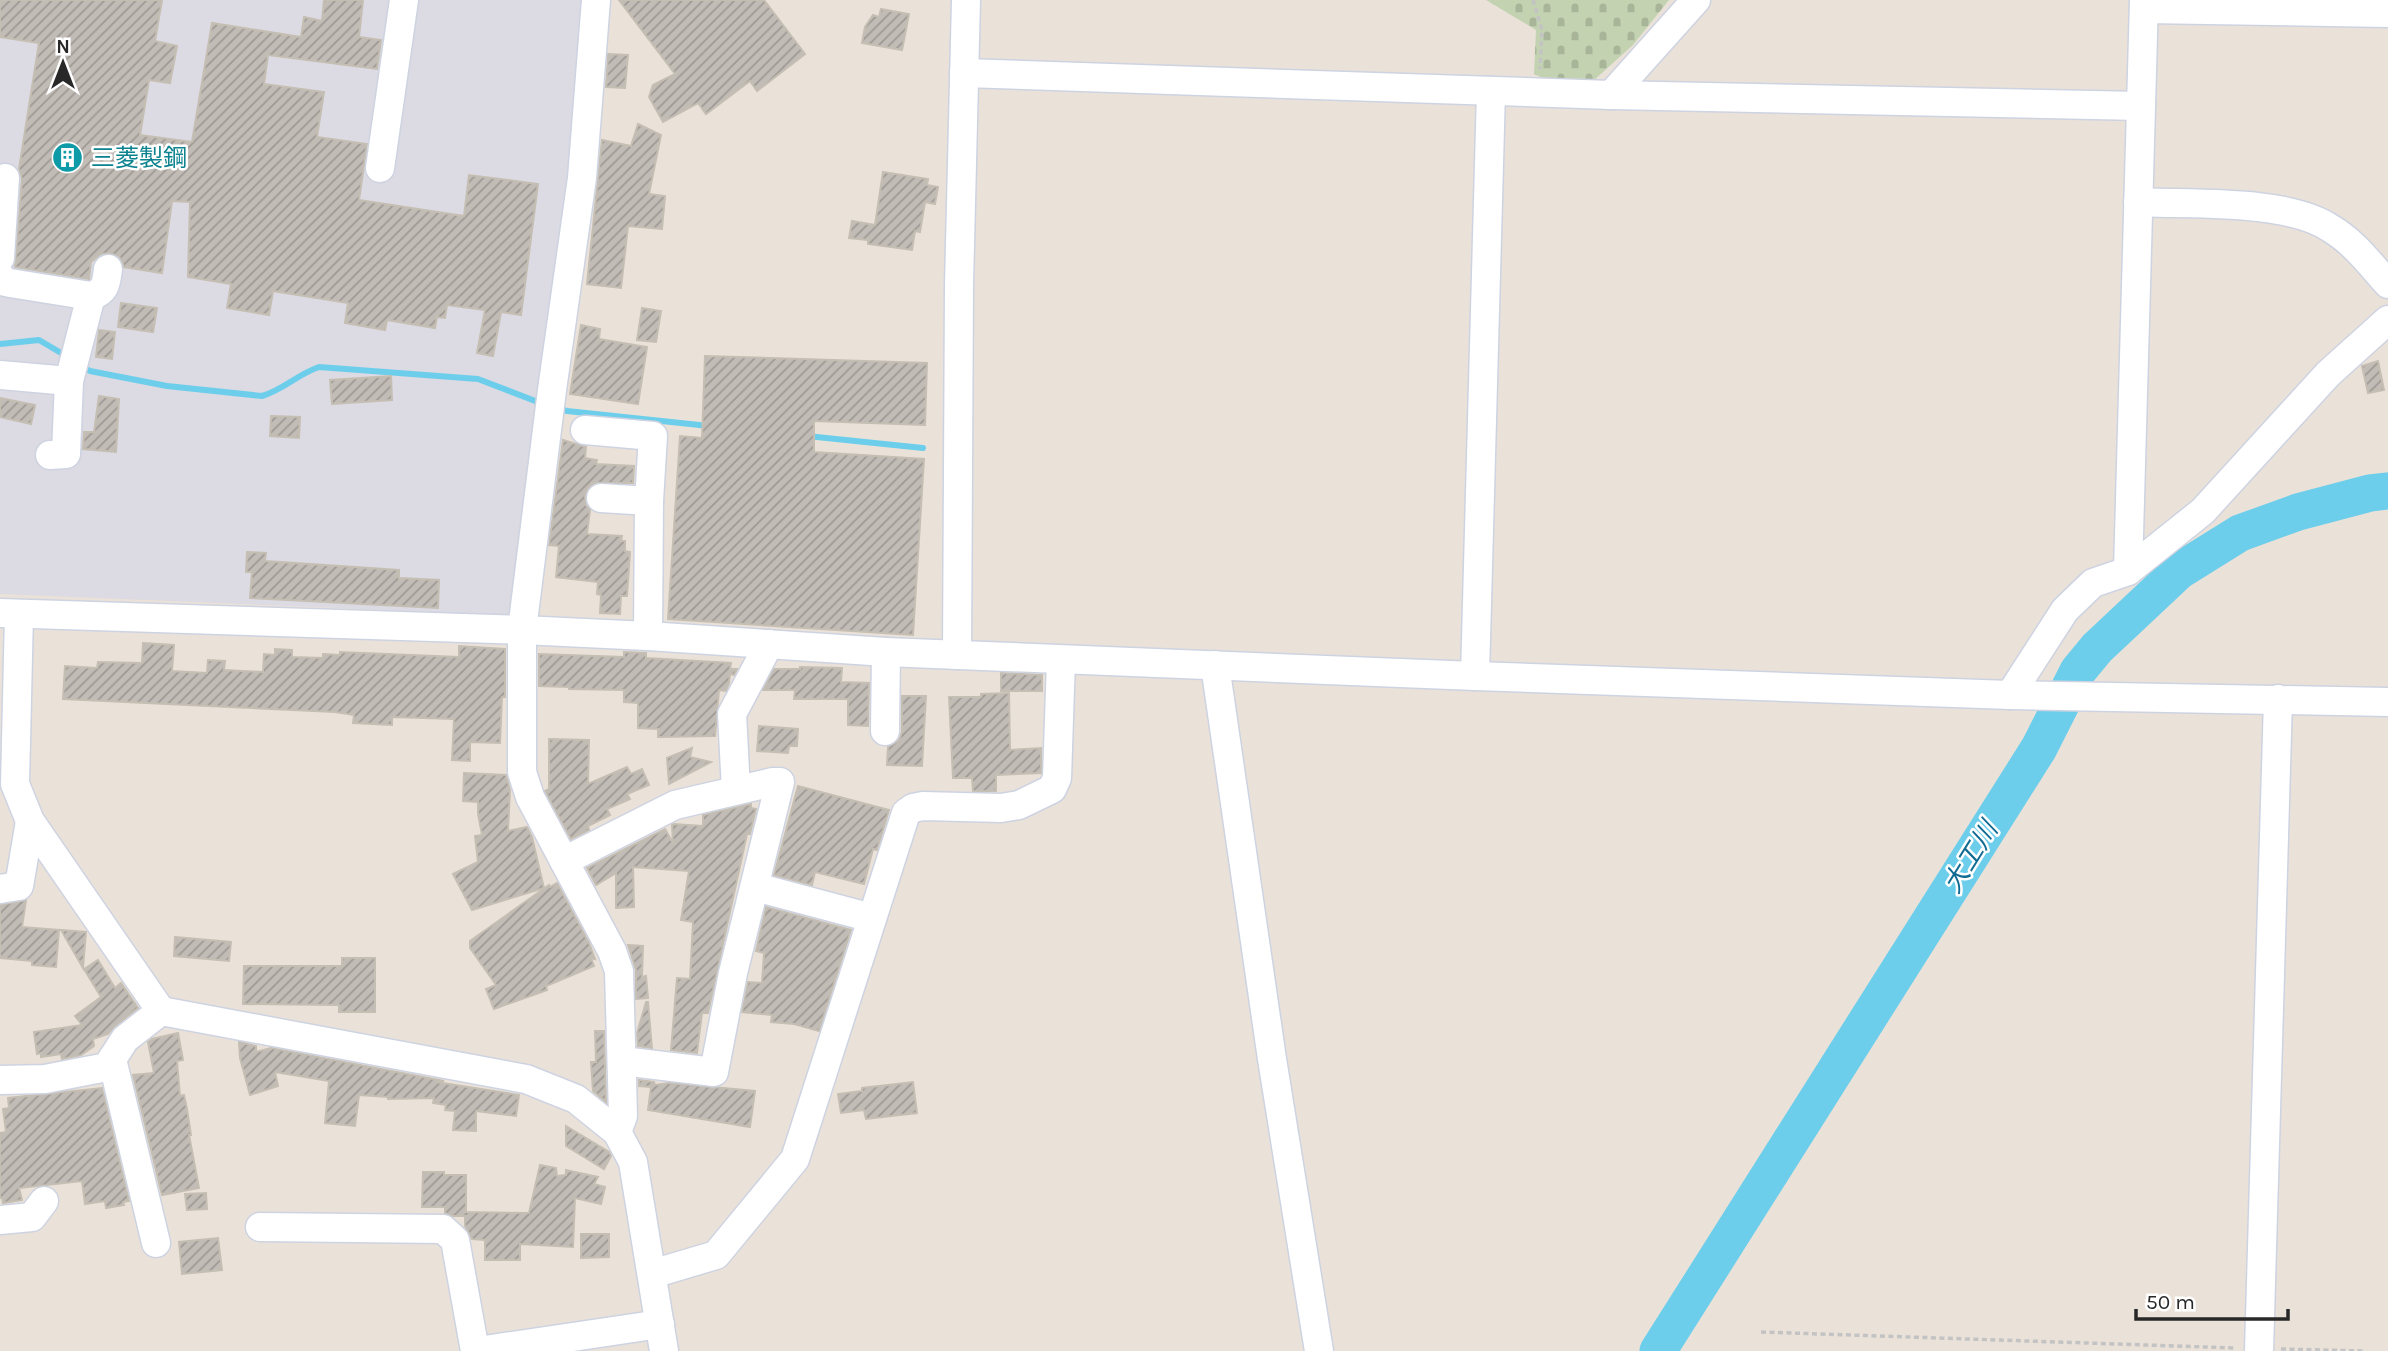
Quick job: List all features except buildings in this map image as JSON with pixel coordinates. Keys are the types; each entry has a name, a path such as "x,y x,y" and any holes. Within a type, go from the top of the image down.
{"street":[{"path":"380,168 404,0"},
{"path":"596,0 582,178 522,630 522,772 530,797 612,951 619,971 624,1116 617,1132"},
{"path":"957,655 958,298 966,0"},
{"path":"1611,95 1696,0"},
{"path":"2128,571 2144,5 2388,13"},
{"path":"964,73 1611,95 2141,106"},
{"path":"1475,676 1491,91"},
{"path":"0,258 1,207 5,178"},
{"path":"2138,202 2265,208 2298,213 2329,227 2359,250 2388,285"},
{"path":"0,276 2,281 10,283 91,296 101,292 106,285 108,269"},
{"path":"50,455 66,454 69,381 91,296"},
{"path":"2010,695 2065,610 2094,583 2128,571 2203,511 2328,374 2388,320"},
{"path":"0,375 69,381"},
{"path":"586,430 653,436 649,501 648,636"},
{"path":"601,498 649,501"},
{"path":"260,1227 443,1229 455,1240 477,1351 662,1338 633,1162 617,1132 576,1099 526,1079 162,1011 30,821 15,784 9,613 522,630 886,652 1475,676 2010,695 2388,702"},
{"path":"736,790 732,714 769,644"},
{"path":"885,731 886,652"},
{"path":"652,1274 716,1255 795,1159 906,813 923,806 1001,808 1019,805 1052,789 1057,778 1061,660"},
{"path":"1216,665 1272,1059 1319,1351"},
{"path":"2259,1350 2278,699"},
{"path":"565,861 675,805 780,782 733,973 714,1072 622,1061"},
{"path":"0,889 19,886 30,821"},
{"path":"754,887 872,918"},
{"path":"0,1080 45,1079 107,1067 125,1039 162,1011"},
{"path":"112,1059 156,1243"},
{"path":"0,1220 32,1217 44,1201"}],"path":[{"path":"1533,0 1542,30 1538,92"},
{"path":"1761,1332 2259,1350 2363,1351"}],"shaded area":[{"name":"三菱製鋼","path":"0,0 588,0 577,132 512,609 507,615 0,594"}],"green space":[{"path":"1486,0 1669,0 1633,45 1592,82 1547,80 1534,74 1536,30"}],"waterway":[{"path":"0,344 39,340 68,357"},
{"path":"80,365 90,371 167,386 262,396 319,367 478,379 543,404"},
{"path":"556,408 709,426"},
{"path":"807,436 923,448"},
{"name":"大工川","path":"1658,1351 2039,748 2078,671 2097,648 2179,571 2240,533 2298,512 2370,493 2388,491"}],"place":[{"name":"三菱製鋼","path":"68,158"}]}
